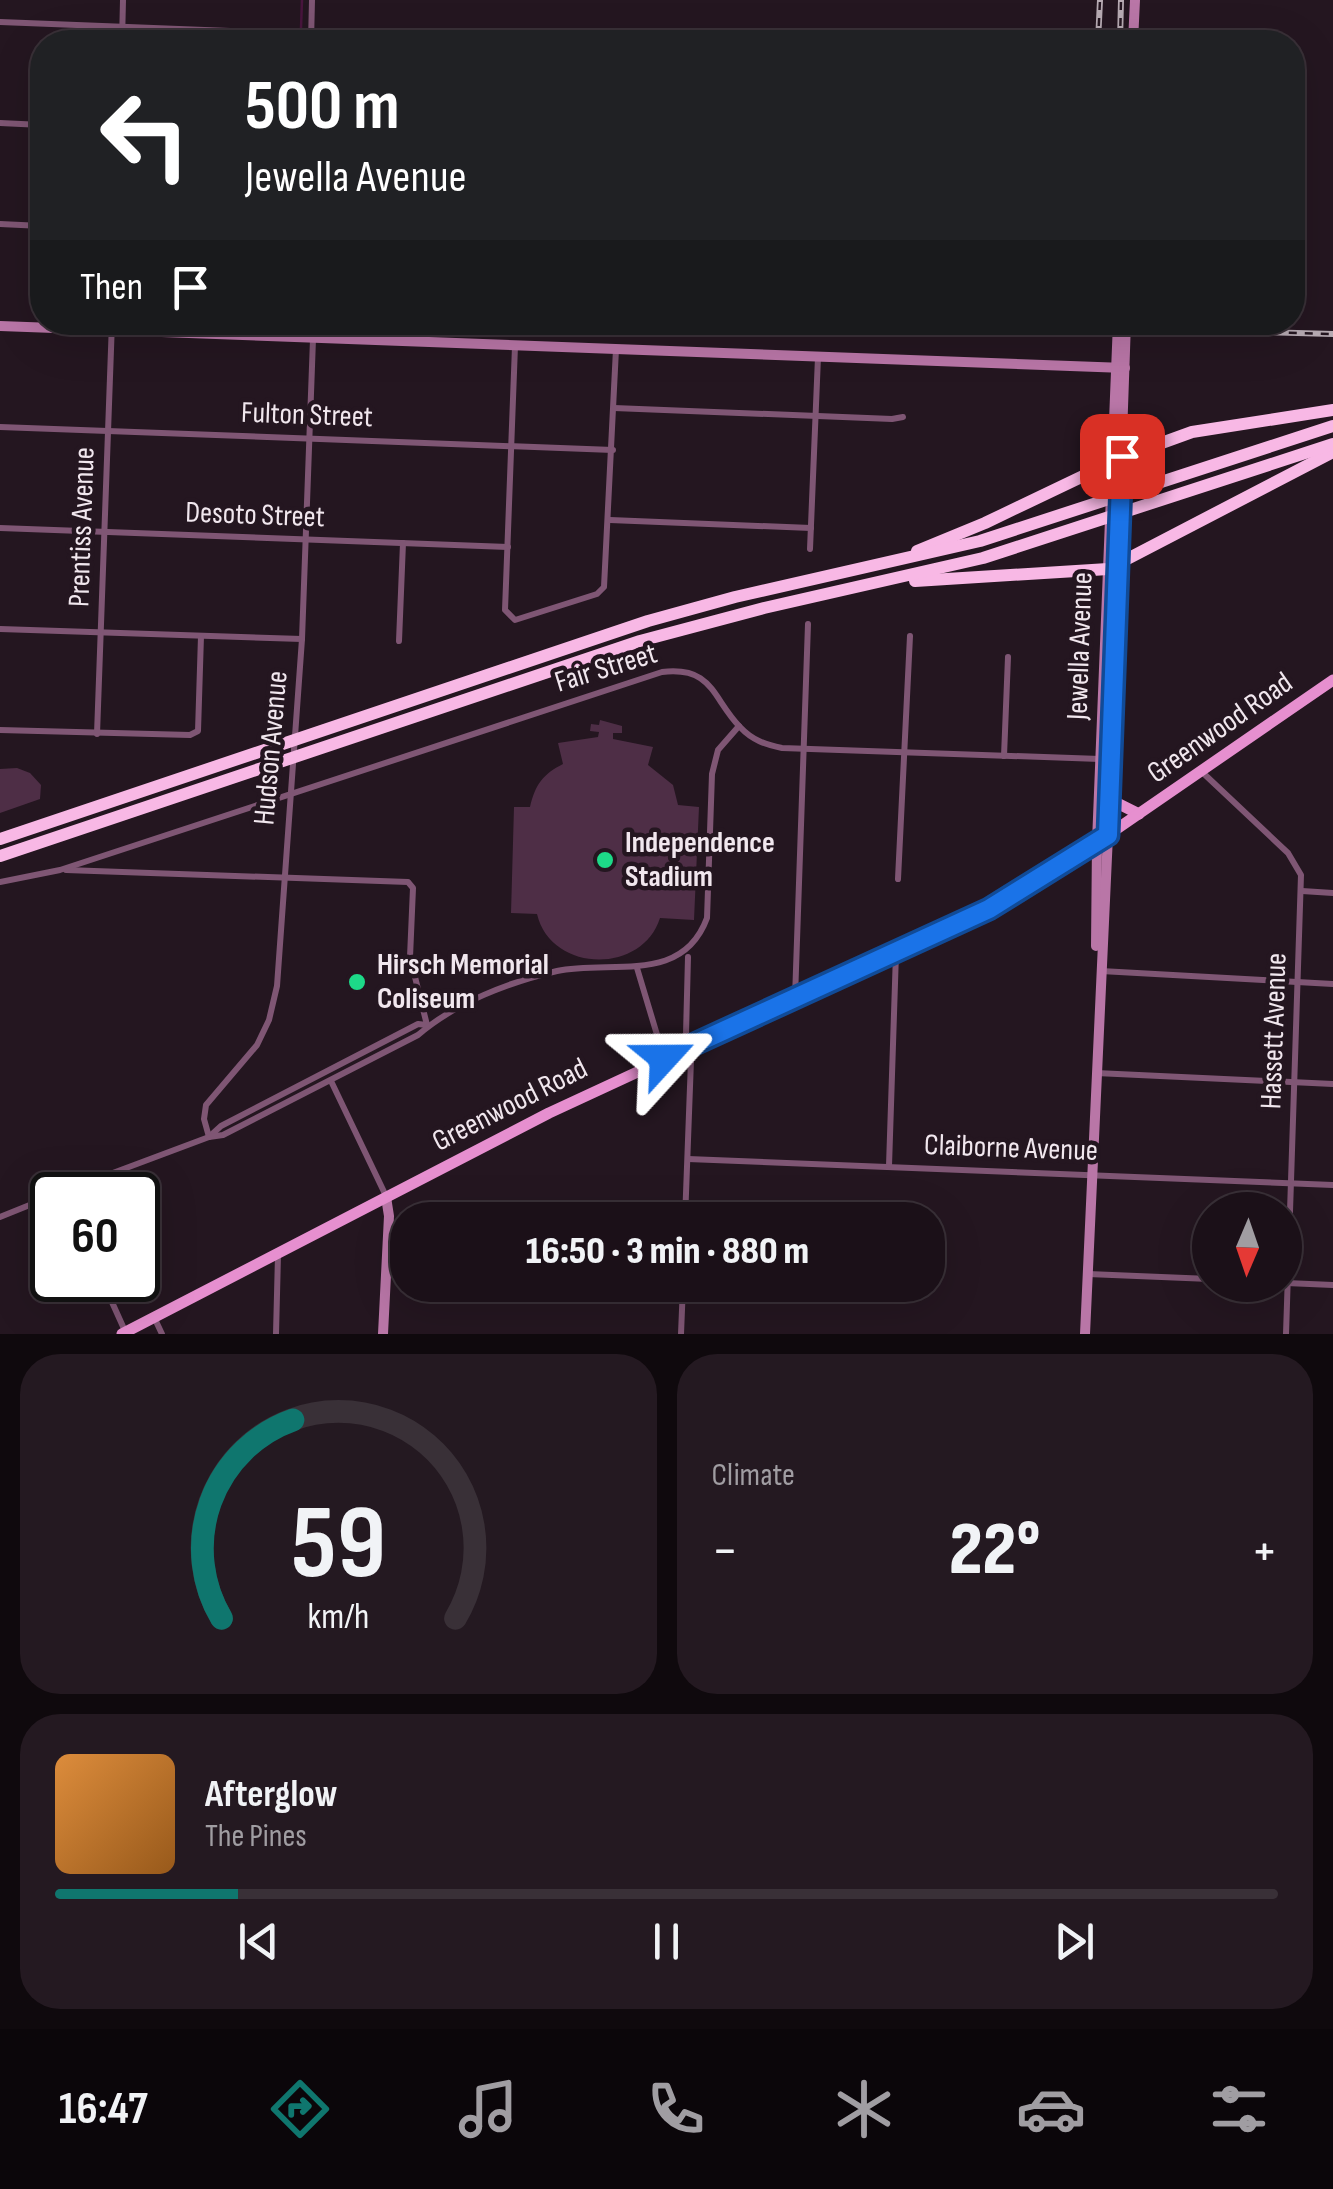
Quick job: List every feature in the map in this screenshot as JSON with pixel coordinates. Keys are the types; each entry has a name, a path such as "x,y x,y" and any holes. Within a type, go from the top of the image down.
{"highway":[{"path":"1124,420 1129,433 1139,440 1333,410"},
{"path":"0,838 648,621 735,597 980,542 1333,426"},
{"path":"884,565 986,523 1117,459 1192,432"},
{"path":"0,856 640,641 983,558 1333,444"},
{"path":"896,581 1113,567 1333,452"}],"main road":[{"path":"1134,30 1135,0"},
{"path":"0,326 30,326"},
{"path":"264,335 1120,368"},
{"name":"Jewella Avenue","path":"1117,459 1124,420 1119,335"},
{"name":"Jewella Avenue","path":"1085,1334 1120,368 1124,335"},
{"name":"Greenwood Road","path":"124,1333 664,1058 896,953 1023,890 1333,680"},
{"name":"Jewella Avenue","path":"1103,839 1110,793 1106,759"},
{"path":"1110,793 1117,803 1138,814"},
{"path":"383,1334 386,1197"}],"street":[{"path":"122,30 123,0"},
{"path":"311,30 312,0"},
{"path":"0,22 185,30"},
{"path":"0,123 30,124"},
{"path":"0,224 30,225"},
{"name":"Prentiss Avenue","path":"97,734 112,335"},
{"name":"Hudson Avenue","path":"210,1137 204,1120 206,1106 251,1054 272,1011 278,986 302,640 313,338"},
{"path":"515,346 505,610 511,619 520,620 600,592 606,581 616,349"},
{"path":"810,549 818,357"},
{"path":"614,408 892,419 903,416"},
{"name":"Fulton Street","path":"0,426 613,450"},
{"path":"610,520 811,528"},
{"name":"Desoto Street","path":"0,528 508,547"},
{"path":"400,641 404,542"},
{"path":"795,998 808,624"},
{"path":"0,629 302,640"},
{"path":"0,730 185,736 198,732 201,636"},
{"path":"898,879 910,636"},
{"path":"1004,756 1008,658"},
{"name":"Fair Street","path":"60,870 662,672 684,671 705,680 739,726 760,743 804,750 1106,759"},
{"path":"117,1172 223,1135 493,992 556,971 582,967 637,968 662,961 688,945 704,925 710,902 715,762 718,750 739,726"},
{"name":"Hassett Avenue","path":"1202,771 1294,860 1301,875 1292,1192"},
{"path":"0,882 60,870 408,882 412,885 410,957 427,1025"},
{"path":"1302,891 1333,893"},
{"path":"889,1166 896,953"},
{"path":"686,1202 691,1060 688,957"},
{"path":"637,968 664,1058"},
{"path":"1100,972 1333,984"},
{"path":"210,1137 221,1126 418,1024 427,1025"},
{"path":"1095,1073 1333,1084"},
{"path":"331,1081 386,1197"},
{"name":"Claiborne Avenue","path":"688,1159 1333,1185"},
{"path":"0,1217 30,1205"},
{"path":"276,1334 278,1252"},
{"path":"1087,1274 1192,1278"},
{"path":"1302,1284 1333,1285"},
{"path":"111,1302 124,1333"},
{"path":"681,1334 682,1302"},
{"name":"Hassett Avenue","path":"1286,1334 1287,1302"},
{"path":"154,1317 162,1334"}],"shaded area":[{"name":"Independence Stadium","path":"600,720 622,726 622,733 613,733 613,739 653,747 648,765 673,785 678,805 699,807 694,920 660,918 650,937 635,950 597,960 560,948 546,933 537,914 511,913 514,807 530,807 541,781 563,764 558,743 598,737 599,732 590,731 591,724 599,725"},
{"path":"17,768 30,773 41,785 40,799 0,813 0,769"}],"waterway":[{"path":"301,28 302,0"}],"railway":[{"path":"1099,30 1100,0"},
{"path":"1120,30 1121,0"},
{"path":"1305,333 1333,334"}],"place":[{"name":"Independence Stadium","path":"605,860"},
{"name":"Hirsch Memorial Coliseum","path":"357,982"}],"route":[{"path":"664,1058 989,909 1108,835 1122,456"}]}
